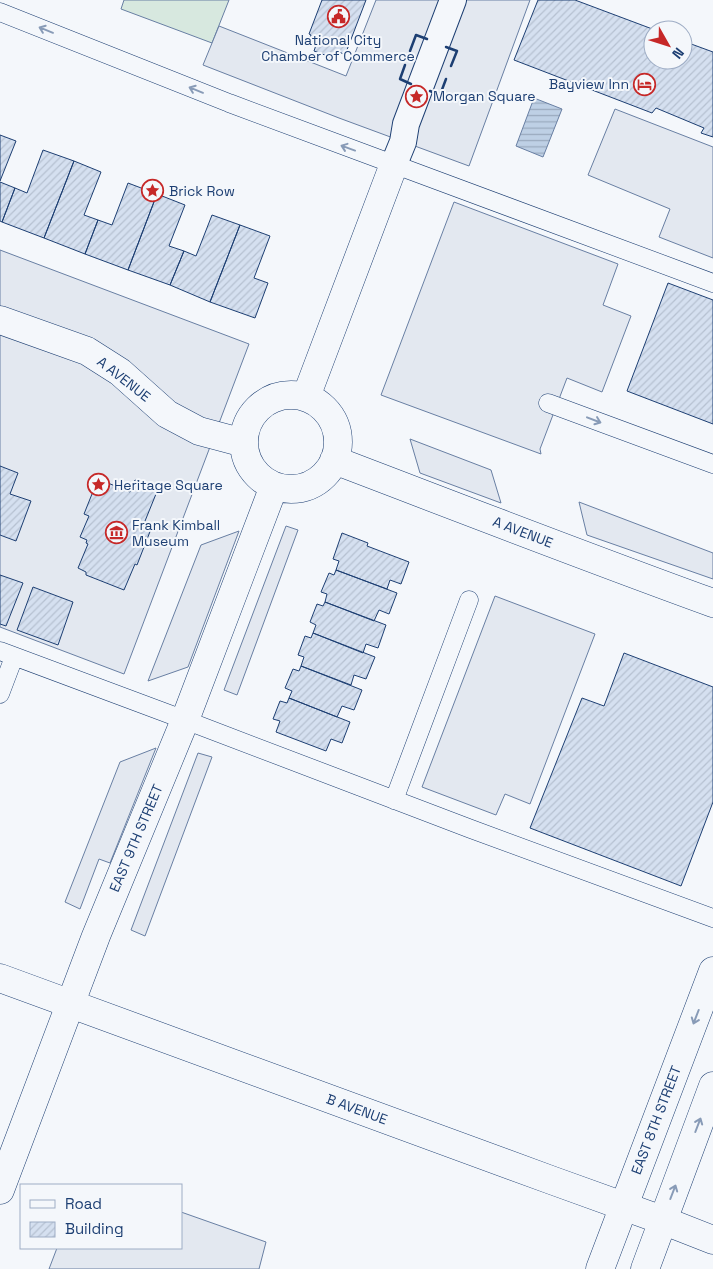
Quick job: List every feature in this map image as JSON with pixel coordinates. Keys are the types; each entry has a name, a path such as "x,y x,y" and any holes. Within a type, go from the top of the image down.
{"street":[{"path":"306,397 403,142 406,124 453,0"},
{"name":"A AVENUE","path":"0,320 87,351 120,372 167,414 199,431 244,443"},
{"path":"292,394 306,397 320,404 331,416 336,430 338,445 334,460 326,473 316,482 302,488 288,489 274,486 262,479 252,469 246,457 244,443 246,428 253,414 263,404 277,397 292,394"},
{"name":"A AVENUE","path":"334,460 713,603"},
{"name":"EAST 9TH STREET","path":"0,1190 96,936 186,720 274,486"},
{"name":"EAST 8TH STREET","path":"600,1269 713,971"},
{"name":"B AVENUE","path":"0,978 713,1240"},
{"path":"645,1269 713,1086"}],"lane":[{"path":"0,12 229,104 713,282"},
{"path":"548,403 713,464"},
{"path":"394,800 469,600"},
{"path":"0,694 7,654 713,918"}],"shaded area":[{"path":"124,0 229,0 212,43 121,9"},
{"name":"Morgan Square","path":"376,0 530,0 469,166 203,65 219,26 346,76"},
{"path":"615,109 713,147 713,258 659,237 670,209 588,175"},
{"path":"454,202 618,264 603,305 631,316 602,392 567,378 540,449 541,454 381,395"},
{"name":"Heritage Square","path":"0,250 249,344 124,674 0,627"},
{"path":"410,439 491,470 501,503 420,473"},
{"path":"579,502 713,553 713,579 587,535"},
{"path":"286,526 298,530 237,695 224,690"},
{"path":"239,531 188,667 148,681 201,545"},
{"path":"495,596 595,634 530,804 505,794 496,815 422,787"},
{"path":"156,748 110,863 99,859 80,909 65,902 120,762"},
{"path":"198,753 212,757 145,936 131,930"},
{"path":"182,1212 266,1242 259,1269 49,1269 57,1249 182,1249"}],"water":[{"path":"534,98 562,109 543,157 516,146"}],"building":[{"name":"National City Chamber of Commerce","path":"322,0 366,0 345,55 336,50 333,58 314,51 317,42 308,41"},
{"name":"Bayview Inn","path":"538,0 575,0 643,26 643,70 693,70 693,45 713,52 713,137 701,133 704,128 656,108 652,113 514,60"},
{"path":"0,135 16,141 0,181"},
{"path":"43,150 74,161 44,238 2,222 15,188 27,193"},
{"path":"74,161 101,172 84,215 98,220 85,254 44,238"},
{"path":"0,182 15,188 2,222 0,221"},
{"path":"128,183 157,194 128,270 85,254 98,220 112,225"},
{"path":"157,194 185,205 169,246 184,251 170,285 128,270"},
{"path":"212,215 240,225 210,302 170,285 184,251 196,256"},
{"path":"240,225 270,236 254,278 268,283 255,318 210,302"},
{"path":"668,283 713,300 713,424 627,391"},
{"path":"0,466 18,473 10,494 31,501 16,541 0,535"},
{"name":"Frank Kimball Museum","path":"98,479 130,492 135,480 158,489 143,526 151,529 137,565 135,564 124,590 86,575 86,572 78,568 88,544 86,543 87,540 80,537 89,516 84,514"},
{"path":"342,533 368,543 367,546 409,562 401,584 390,580 387,589 336,570 339,561 333,559"},
{"path":"336,570 397,593 389,614 379,610 374,621 325,602 327,594 321,592 329,573 334,575"},
{"path":"0,575 23,583 6,626 0,624"},
{"path":"33,587 73,602 58,645 17,630"},
{"path":"325,602 386,625 378,648 366,644 363,653 313,633 316,625 310,622 317,604 323,606"},
{"path":"313,633 375,657 366,679 354,675 351,685 301,666 304,657 298,655 305,636 311,638"},
{"path":"624,653 713,687 713,802 681,886 530,828 582,698 604,706"},
{"path":"301,666 362,690 354,710 342,706 337,717 289,698 292,691 285,688 293,669 299,671"},
{"path":"289,698 350,722 342,743 331,739 326,751 276,732 280,721 273,719 280,701 287,703"}],"wall":[{"path":"410,51 416,35 427,39"},
{"path":"446,47 457,51 451,66"},
{"path":"405,65 400,79 411,84"},
{"path":"430,91 440,95 446,79"}],"place":[{"name":"National City Chamber of Commerce","path":"338,17"},
{"name":"Bayview Inn","path":"645,84"},
{"name":"Morgan Square","path":"417,96"},
{"name":"Brick Row","path":"153,191"},
{"name":"Heritage Square","path":"98,485"},
{"name":"Frank Kimball Museum","path":"116,533"}]}
